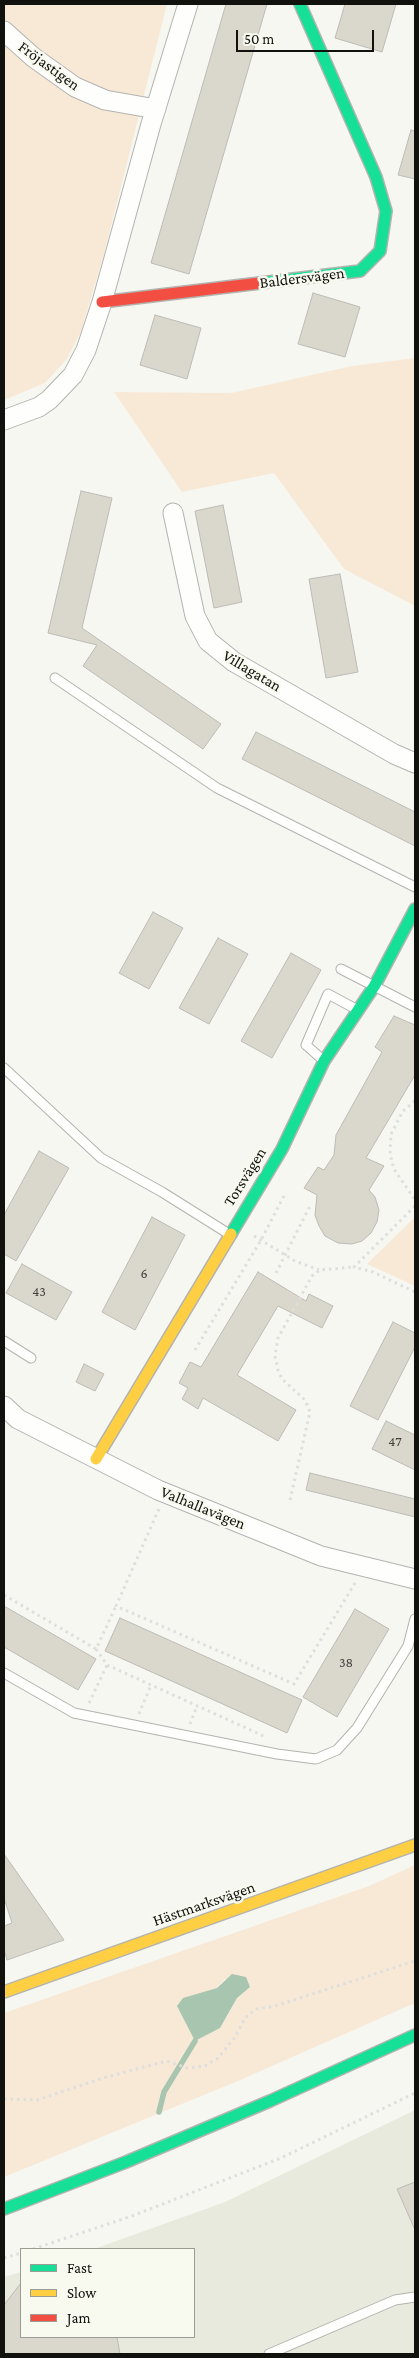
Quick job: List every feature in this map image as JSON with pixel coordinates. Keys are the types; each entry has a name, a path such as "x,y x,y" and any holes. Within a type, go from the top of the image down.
{"main road":[{"name":"Baldersvägen","path":"102,302 360,271 380,251 386,211 376,177 300,4"},
{"name":"Torsvägen","path":"96,1459 282,1148 324,1061 374,986 415,910"},
{"name":"Hästmarksvägen","path":"4,1992 415,1845"},
{"path":"4,2208 126,2162 270,2101 415,2035"}],"street":[{"path":"4,420 39,407 73,375 86,350 102,302 156,109 188,4"},
{"name":"Fröjastigen","path":"4,31 32,57 75,87 105,100 156,109"},
{"name":"Villagatan","path":"173,513 195,616 208,641 234,662 394,754 415,763"},
{"name":"Valhallavägen","path":"4,1406 18,1420 166,1494 321,1556 415,1579"}],"lane":[{"path":"54,678 217,788 415,887"},
{"path":"341,970 415,1007"},
{"path":"324,1061 306,1045 328,994 358,1010"},
{"path":"4,1068 101,1158 232,1229"},
{"path":"4,1341 31,1358"},
{"path":"4,1673 74,1713 316,1759 337,1750 357,1728 408,1646 415,1619"},
{"path":"268,2354 329,2326 395,2300 415,2297"}],"path":[{"path":"415,1100 403,1111 391,1134 390,1154 394,1169 415,1200"},
{"path":"195,1350 261,1240 285,1194"},
{"path":"276,1273 311,1204"},
{"path":"354,1267 415,1206"},
{"path":"232,1229 261,1240 286,1256 320,1270 354,1267 373,1272 415,1292"},
{"path":"290,1500 310,1412 305,1400 295,1388 282,1379 275,1356 278,1338 312,1276 320,1270"},
{"path":"96,1649 166,1494"},
{"path":"116,1606 294,1684 365,1568"},
{"path":"4,1595 96,1649 107,1665 278,1742 289,1755"},
{"path":"84,1715 107,1665"},
{"path":"135,1725 151,1685"},
{"path":"185,1735 197,1706"},
{"path":"4,2099 37,2100 103,2078 167,2061 187,2068 205,2066 218,2058 236,2037 245,2018 256,2008 275,2006 415,1961"},
{"path":"35,2248 132,2216 281,2158 415,2093"},
{"path":"4,2258 20,2253"}],"shaded area":[{"path":"4,4 167,4 103,258 81,331 67,359 45,383 4,400"},
{"path":"415,358 415,606 344,569 274,473 182,492 114,392 231,393 352,366"},
{"path":"415,1217 415,1286 367,1264"},
{"path":"415,1865 415,2003 238,2081 4,2177 4,2013 369,1886","holes":["225,1979 237,1998 220,2028 183,1999 217,1988"]},
{"path":"232,1974 246,1977 250,1987 237,1998 220,2028 195,2041 177,2006 183,1998 217,1988"},
{"path":"415,2110 415,2354 4,2354 4,2277 20,2272 20,2338 195,2338 195,2248 97,2248 225,2202"}],"building":[{"path":"226,4 267,4 189,274 151,263"},
{"path":"345,4 396,4 382,52 335,38"},
{"path":"411,130 415,131 415,179 398,175"},
{"path":"313,293 360,307 345,357 298,344"},
{"path":"155,315 201,328 187,379 140,365"},
{"path":"81,491 112,498 82,628 221,724 203,749 83,666 97,645 48,633"},
{"path":"223,505 242,602 214,608 195,511"},
{"path":"340,574 358,672 326,678 309,579"},
{"path":"256,732 415,812 415,846 242,759"},
{"path":"153,912 183,928 149,989 119,973"},
{"path":"218,938 248,954 209,1024 179,1008"},
{"path":"291,953 321,970 272,1058 241,1041"},
{"path":"394,1016 415,1025 415,1075 366,1158 384,1166 369,1190 375,1197 379,1210 377,1222 371,1233 362,1241 352,1244 338,1243 325,1236 319,1226 315,1215 317,1195 304,1188 318,1167 324,1170 334,1155 336,1135 382,1052 375,1047"},
{"path":"39,1151 69,1168 16,1261 4,1254 4,1215"},
{"path":"152,1217 185,1235 135,1330 102,1312"},
{"path":"22,1264 72,1292 56,1320 6,1293"},
{"path":"258,1272 306,1301 309,1294 333,1306 322,1328 278,1306 237,1375 296,1410 278,1441 203,1398 198,1409 182,1399 188,1388 179,1383 190,1362 201,1367"},
{"path":"393,1322 415,1333 415,1347 378,1420 350,1406"},
{"path":"84,1364 104,1374 95,1391 76,1382"},
{"path":"386,1421 415,1435 415,1470 372,1449"},
{"path":"310,1473 415,1499 415,1517 306,1490"},
{"path":"4,1606 96,1659 78,1690 4,1647"},
{"path":"355,1609 389,1629 337,1717 303,1697"},
{"path":"120,1618 302,1700 287,1733 105,1651"},
{"path":"4,1854 64,1940 7,1960 4,1950 4,1926 12,1923 4,1898"},
{"path":"415,2182 415,2230 397,2189"},
{"path":"20,2284 20,2338 117,2338 120,2354 4,2354 4,2305"}],"waterway":[{"path":"159,2112 164,2092 195,2041"}],"traffic: fast":[{"path":"260,283 360,271 380,251 386,211 376,177 300,4"},
{"path":"231,1234 282,1149 324,1061 375,985 415,909"},
{"path":"4,2209 126,2162 270,2101 415,2035"}],"traffic: slow":[{"path":"96,1459 231,1234"},
{"path":"4,1992 415,1845"}],"traffic: jam":[{"path":"102,302 260,283"}]}
